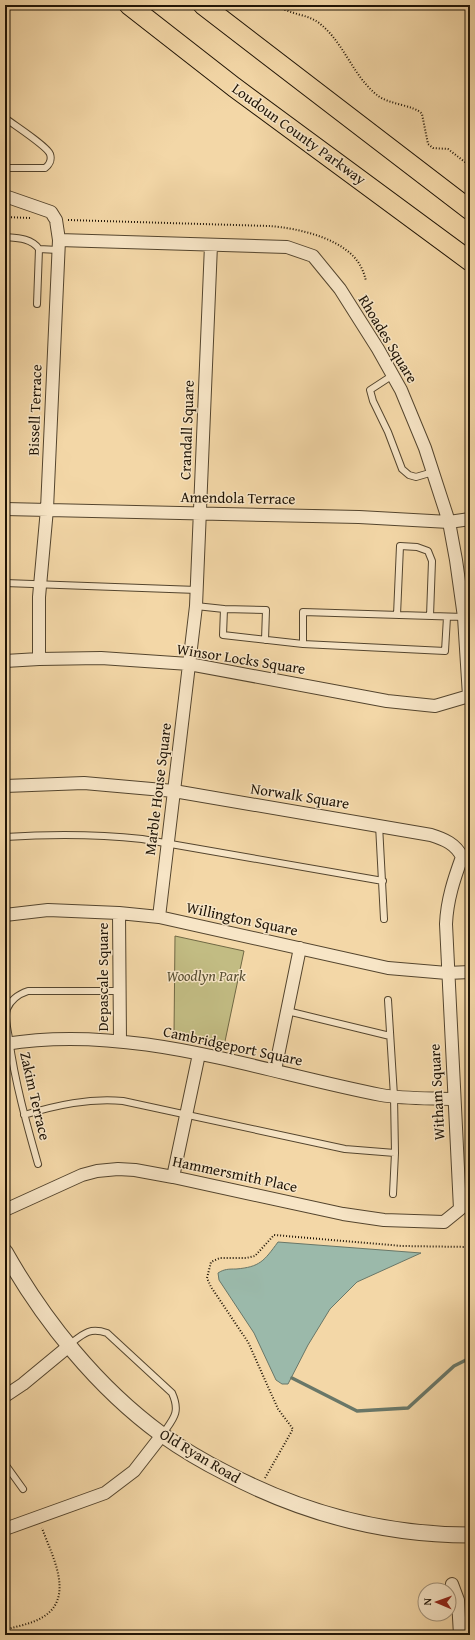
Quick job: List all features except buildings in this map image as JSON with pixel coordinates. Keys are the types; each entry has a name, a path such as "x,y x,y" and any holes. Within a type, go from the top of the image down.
{"main road":[{"name":"Loudoun County Parkway","path":"129,5 234,87 465,258"},
{"path":"203,5 470,210"}],"street":[{"path":"5,196 45,209 51,212 56,220"},
{"name":"Bissell Terrace","path":"39,659 39,597 47,509 58,245 56,220"},
{"name":"Rhoades Square","path":"58,245 287,246 313,256 340,289 378,349 401,390 425,448 449,522 456,560 464,617 469,696"},
{"name":"Crandall Square","path":"190,664 197,590 211,245"},
{"path":"465,258 470,270"},
{"name":"Amendola Terrace","path":"5,509 359,517 449,522 470,519"},
{"name":"Winsor Locks Square","path":"5,661 101,658 190,664 387,701 434,706 469,696"},
{"name":"Marble House Square","path":"160,917 190,664"},
{"name":"Norwalk Square","path":"5,786 84,783 174,791 379,825 446,840 459,850 462,857 446,907 447,973"},
{"name":"Willington Square","path":"5,915 48,910 119,913 160,917 388,968 447,973 470,972"},
{"name":"Depascale Square","path":"119,913 120,1041"},
{"path":"275,1070 300,948"},
{"name":"Witham Square","path":"447,973 460,1209"},
{"name":"Cambridgeport Square","path":"7,1044 68,1039 120,1041 200,1054 382,1095 454,1099"},
{"path":"173,1177 200,1054"},
{"name":"Hammersmith Place","path":"5,1210 82,1175 97,1171 118,1169 173,1177 343,1214 384,1220 444,1222 460,1209"},
{"name":"Old Ryan Road","path":"5,1252 38,1306 69,1346 106,1386 162,1435 216,1468 259,1490 318,1513 386,1529 438,1535 470,1536"},
{"path":"6,1392 69,1346"},
{"path":"5,1529 105,1493 134,1471 162,1435"},
{"path":"457,1597 460,1635"}],"lane":[{"path":"5,118 44,147 50,154 50,160 49,165 45,168 5,168"},
{"path":"5,237 21,238 36,244 39,248 37,304"},
{"path":"39,248 58,245"},
{"path":"393,376 370,390 373,401 388,432 402,469 409,475 416,477 433,472"},
{"path":"397,615 400,546 417,547 428,551 432,561 430,616"},
{"path":"5,583 197,590"},
{"path":"196,606 266,610 265,640"},
{"path":"224,608 223,636 303,644 445,651 447,617"},
{"path":"303,644 303,612 464,617"},
{"path":"379,825 384,919"},
{"path":"5,837 47,834 110,836 168,843 383,881"},
{"name":"Zakim Terrace","path":"38,1164 24,1115 7,1044 7,1008 13,1000 21,994 33,991 119,991"},
{"path":"388,1000 394,1096 395,1153 393,1194"},
{"path":"287,1011 390,1036"},
{"path":"24,1115 61,1104 106,1100 145,1105 345,1149 395,1153"},
{"path":"69,1346 87,1331 99,1330 107,1333 172,1393 176,1404 176,1415 162,1435"},
{"path":"5,1464 23,1490"}],"path":[{"path":"277,5 288,11 303,15 318,22 332,36 362,80 378,96 394,104 419,111 422,114 428,144 433,148 448,149 470,166"},
{"path":"5,217 56,220 269,226 302,230 326,239 353,256 362,269 366,281"},
{"path":"259,1490 292,1430 278,1409 248,1342 211,1287 207,1278 211,1262 220,1258 246,1258 255,1256 274,1235 402,1246 470,1246"},
{"path":"5,1630 44,1616 52,1610 60,1592 57,1570 38,1517"}],"green space":[{"name":"Woodlyn Park","path":"175,936 244,951 224,1046 174,1035"}],"shaded area":[{"path":"278,1242 421,1253 357,1282 330,1309 308,1345 288,1384 282,1384 276,1380 254,1333 219,1280 218,1273 256,1265 269,1254"}],"waterway":[{"path":"292,1378 357,1411 408,1408 454,1366 470,1358"}]}
